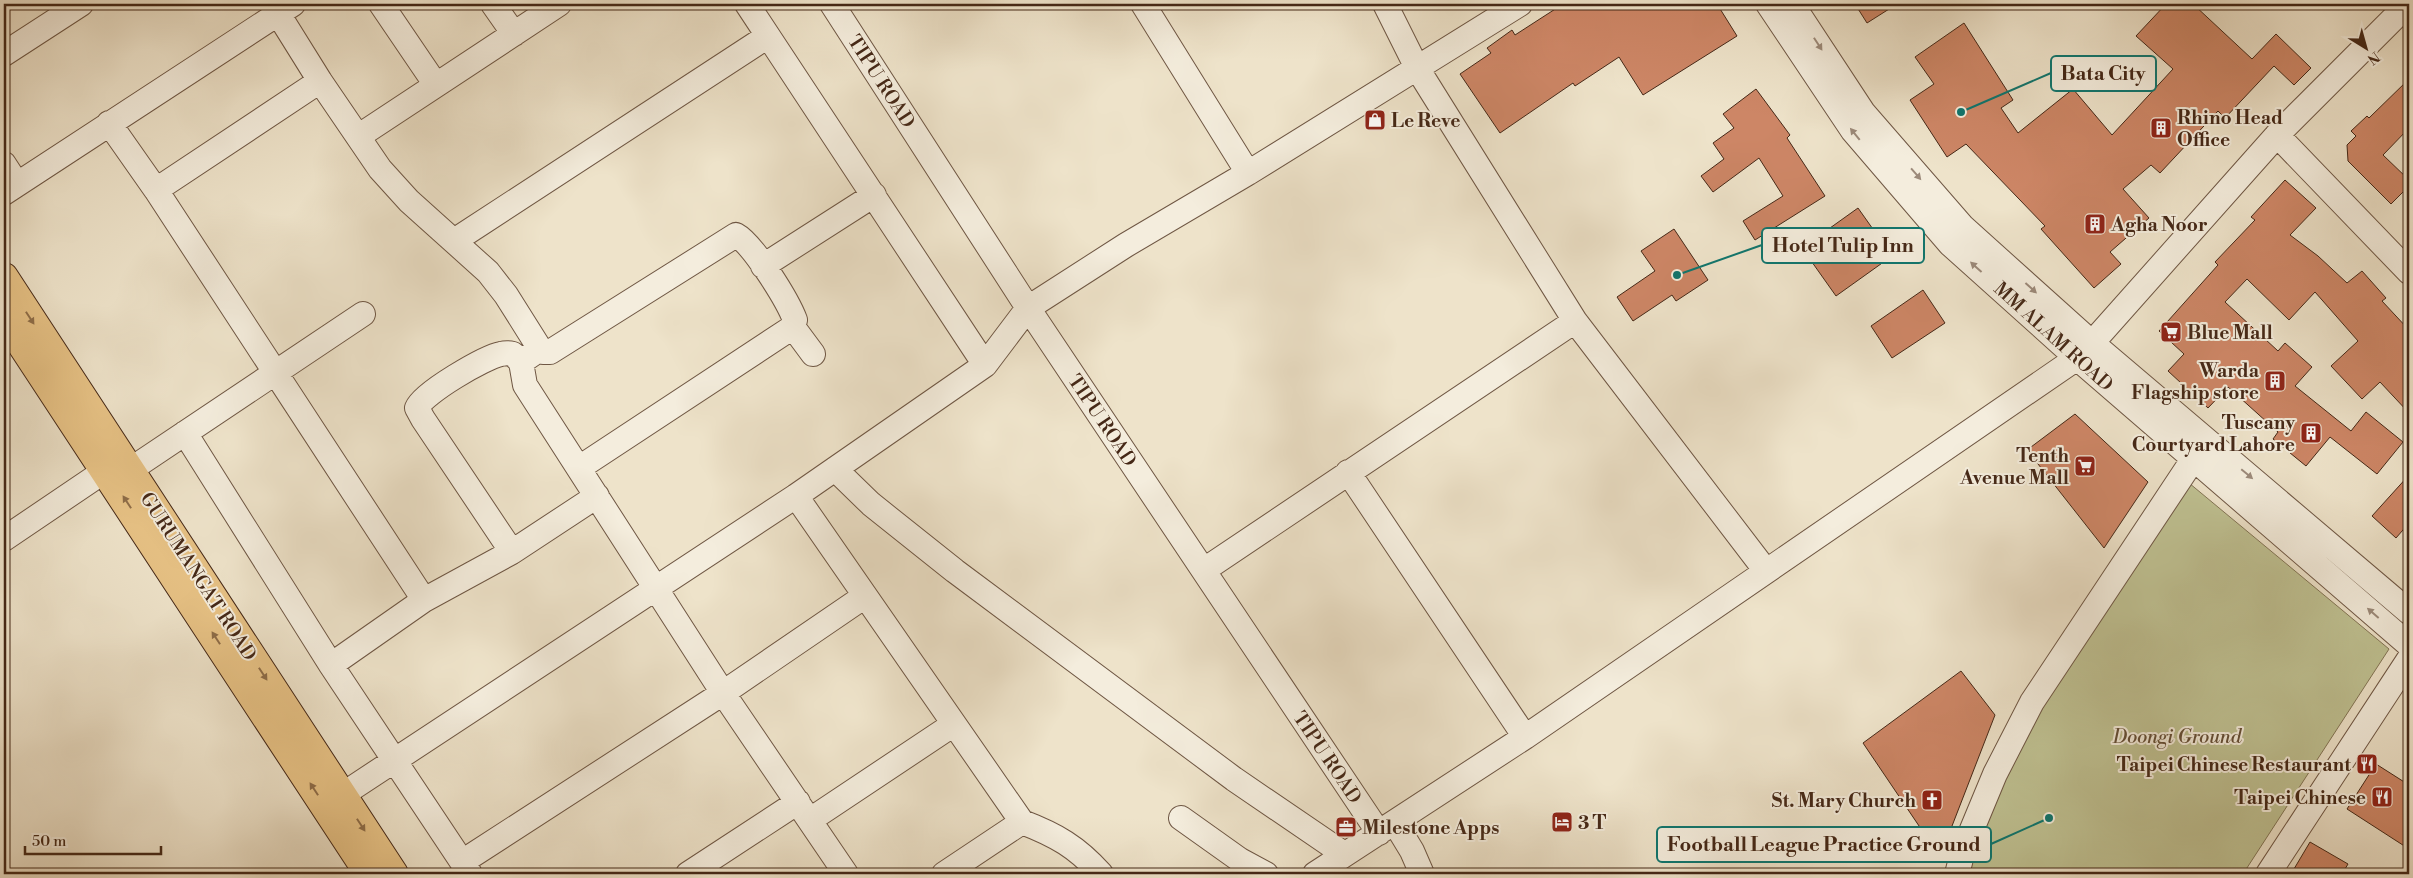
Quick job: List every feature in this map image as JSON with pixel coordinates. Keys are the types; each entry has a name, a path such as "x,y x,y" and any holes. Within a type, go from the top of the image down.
{"main road":[{"name":"GURUMANGAT ROAD","path":"4,277 118,470 369,874"},
{"name":"GURUMANGAT ROAD","path":"6,326 118,470 342,795 394,874"}],"street":[{"path":"4,54 50,12 81,4"},
{"path":"381,4 436,85"},
{"path":"493,4 514,34"},
{"path":"359,136 559,4"},
{"path":"747,4 985,365"},
{"name":"TIPU ROAD","path":"832,4 1028,308 1204,570 1387,828 1412,851 1422,874"},
{"path":"1143,4 1248,173"},
{"path":"1385,4 1417,68 1575,321 1766,571"},
{"path":"342,795 796,496 985,365 1028,308 1126,245 1248,173 1520,4"},
{"name":"MM ALAM ROAD","path":"1768,4 1853,131 1950,244 2409,612"},
{"name":"MM ALAM ROAD","path":"1792,4 1863,112 1963,228 2084,351 2194,458 2409,646"},
{"path":"1315,874 1525,737 2084,351 2277,135 2408,4"},
{"path":"4,164 10,188 281,7 320,81 380,169 403,195 488,272 506,295 543,352 550,352 736,235 742,238 763,266 792,313 795,320 793,327 579,468"},
{"path":"454,241 768,36"},
{"path":"156,190 320,81"},
{"path":"109,123 156,190 424,600"},
{"path":"2277,135 2409,272"},
{"path":"763,266 874,195"},
{"path":"4,539 118,470 185,433 363,314"},
{"path":"1204,570 1575,321"},
{"path":"793,327 813,354"},
{"path":"521,362 540,348"},
{"path":"512,552 422,419 417,408 420,402 437,390 493,356 503,353 513,354 521,362 525,386 722,693 846,874"},
{"path":"185,433 331,665 396,760 466,868 865,596"},
{"path":"1957,874 1963,851 1995,774 2032,702 2194,458"},
{"path":"836,469 871,504 955,571 1234,779 1344,854"},
{"path":"1348,472 1525,737"},
{"path":"331,665 424,600 512,552 596,496"},
{"path":"796,496 1022,822 1052,834 1085,857 1101,874"},
{"path":"2268,874 2409,658"},
{"path":"688,874 804,811 954,724"},
{"path":"1181,818 1240,860 1266,874"},
{"path":"944,874 1022,822"}],"green space":[{"name":"Doongi Ground","path":"2189,483 2389,649 2243,874 1959,874 2019,737"}],"building":[{"path":"1563,4 1717,4 1737,36 1643,95 1619,57 1575,86 1573,83 1500,133 1460,74 1491,53 1487,48 1512,30 1515,35"},
{"path":"1855,4 1897,4 1867,23"},
{"path":"2166,4 2193,4 2252,59 2276,34 2311,68 2294,85 2274,66 2225,118 2218,111 2160,173 2151,165 2123,189 2149,218 2110,252 2121,264 2094,288 2041,229 2045,226 1966,144 1947,157 1910,100 1934,84 1915,57 1964,23 2013,100 2001,108 2018,133 2073,89 2112,135 2173,69 2136,36"},
{"path":"2409,79 2409,128 2383,155 2409,180 2409,186 2391,204 2348,161 2347,145 2356,136 2351,131 2367,116 2369,118"},
{"path":"1756,89 1790,135 1787,138 1825,196 1755,240 1743,221 1783,196 1759,158 1713,192 1701,176 1724,159 1713,143 1734,128 1723,114"},
{"path":"2285,180 2316,208 2290,235 2318,256 2347,283 2362,271 2386,298 2382,301 2409,330 2409,413 2380,382 2362,399 2331,366 2358,341 2315,292 2289,320 2247,279 2225,302 2278,351 2285,343 2312,367 2295,386 2351,431 2366,412 2403,442 2377,474 2330,437 2306,466 2273,439 2278,432 2228,387 2208,408 2168,371 2184,354 2159,331 2218,265 2215,262 2255,220 2251,217"},
{"path":"1858,208 1892,256 1836,296 1802,248"},
{"path":"1674,229 1708,280 1676,301 1672,295 1633,321 1617,297 1655,271 1641,251"},
{"path":"1923,290 1945,323 1892,358 1871,326"},
{"name":"Tenth Avenue Mall","path":"2075,414 2148,482 2104,548 2027,450"},
{"path":"2409,475 2409,523 2396,538 2372,516"},
{"name":"St. Mary Church","path":"1961,671 1995,715 1940,857 1863,743"},
{"name":"Taipei Chinese","path":"2376,764 2409,785 2409,849 2347,809"},
{"path":"2310,842 2348,864 2342,874 2291,874"}],"place":[{"name":"Bata City","path":"1961,112"},
{"name":"Le Reve","path":"1375,120"},
{"name":"Rhino Head Office","path":"2161,128"},
{"name":"Agha Noor","path":"2095,224"},
{"name":"Hotel Tulip Inn","path":"1677,275"},
{"name":"Blue Mall","path":"2171,332"},
{"name":"Warda Flagship store","path":"2275,381"},
{"name":"Tuscany Courtyard Lahore","path":"2311,433"},
{"name":"Tenth Avenue Mall","path":"2085,466"},
{"name":"Taipei Chinese Restaurant","path":"2367,764"},
{"name":"Taipei Chinese","path":"2382,797"},
{"name":"St. Mary Church","path":"1932,800"},
{"name":"Football League Practice Ground","path":"2049,818"},
{"name":"3 T","path":"1562,822"},
{"name":"Milestone Apps","path":"1346,827"}]}
